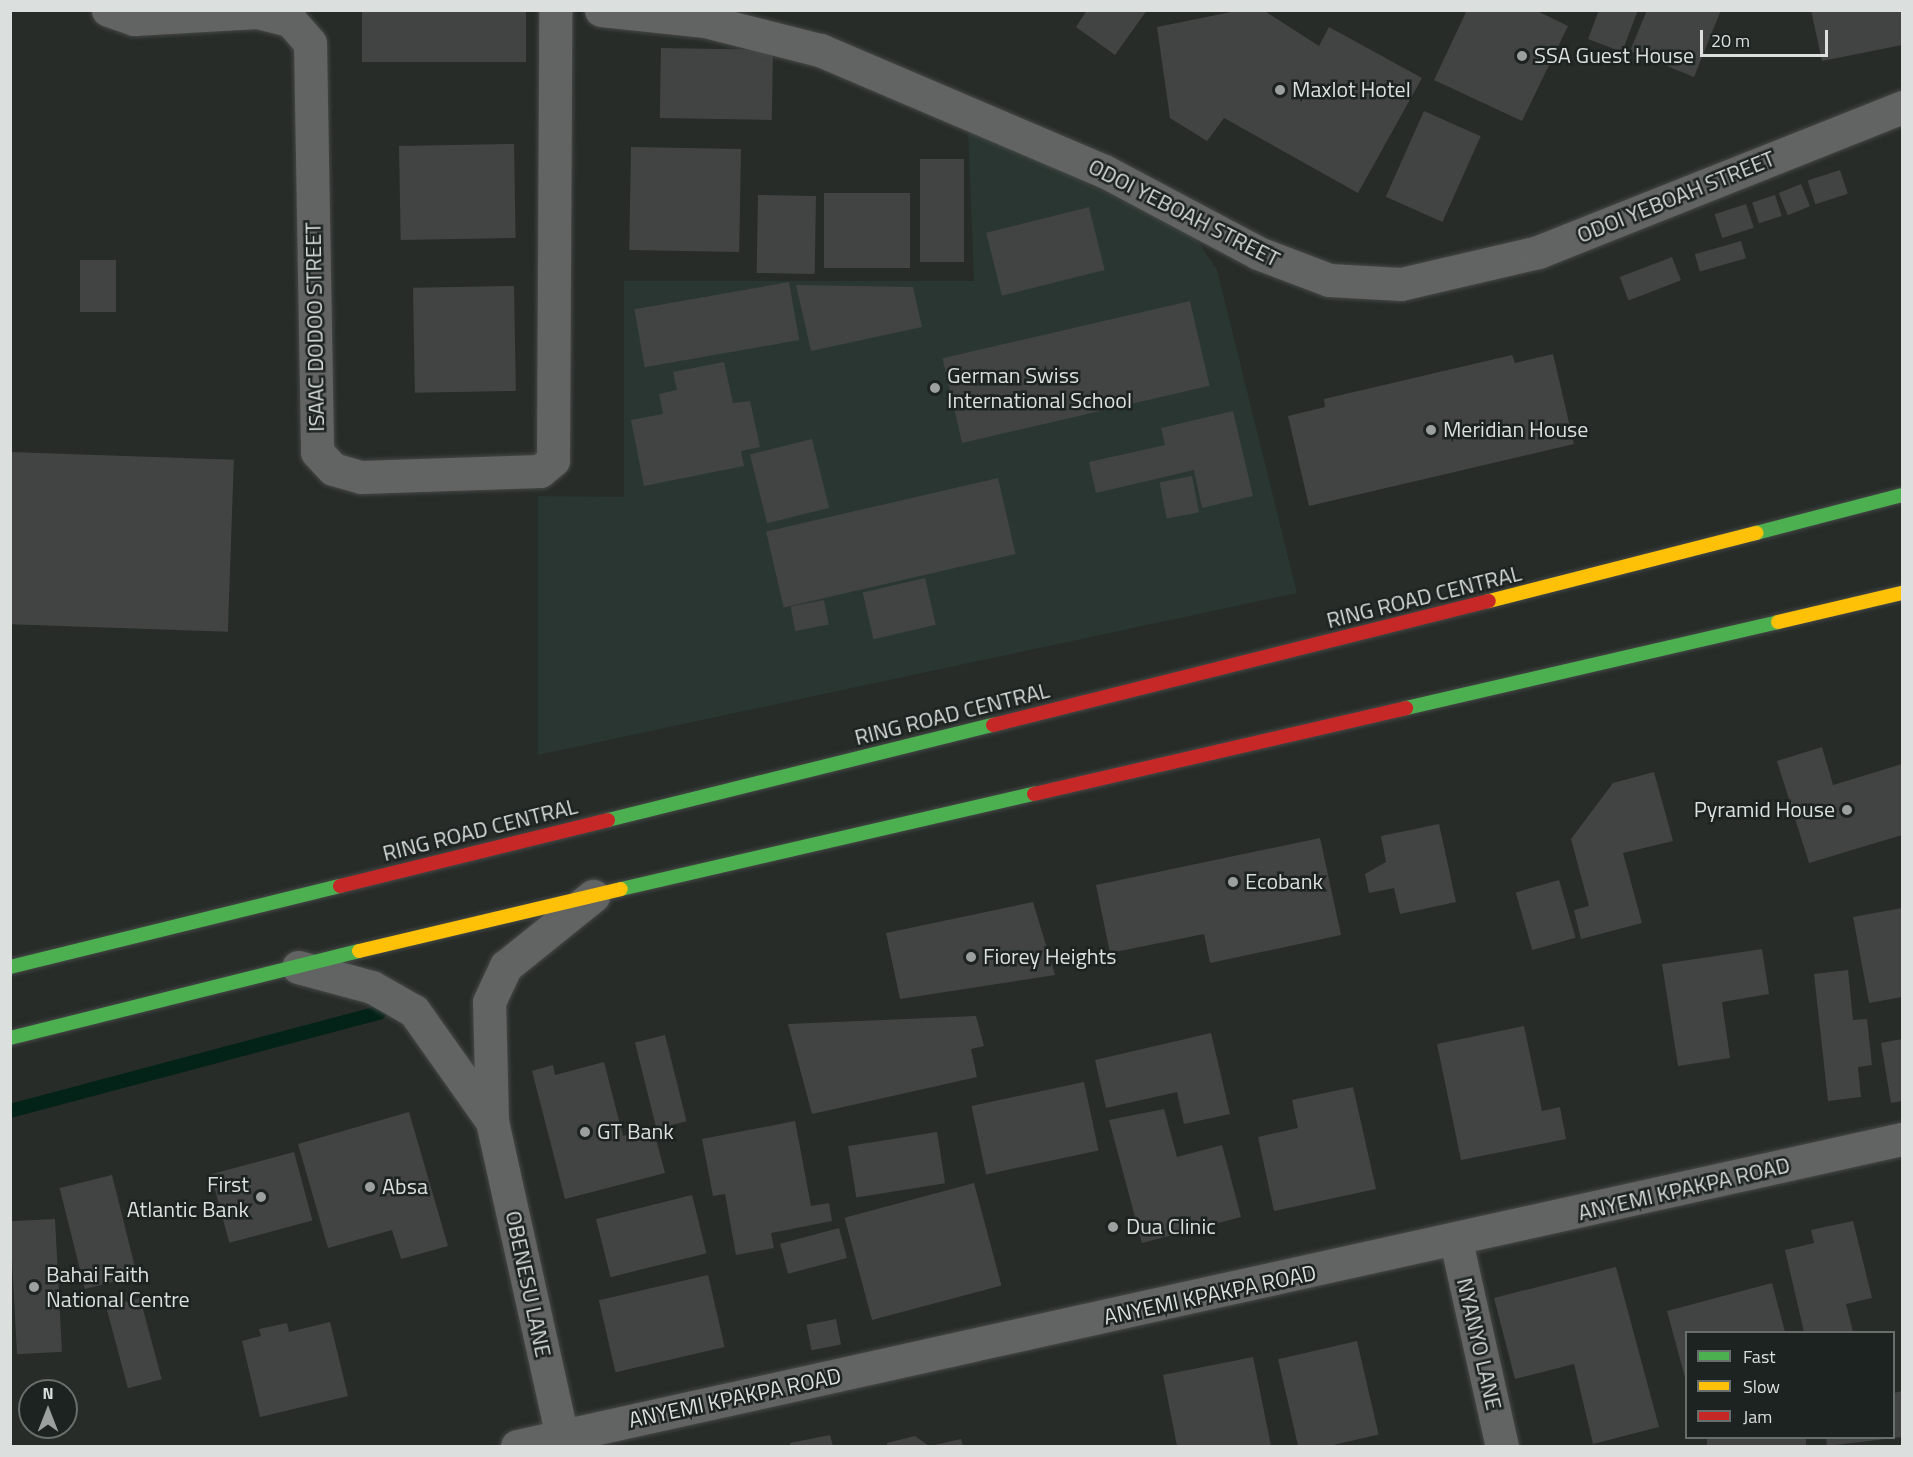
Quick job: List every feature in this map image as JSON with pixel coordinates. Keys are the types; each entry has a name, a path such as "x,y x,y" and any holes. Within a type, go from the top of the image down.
{"main road":[{"name":"RING ROAD CENTRAL","path":"10,967 1343,639 1902,495"},
{"path":"10,1038 593,896 1902,593"}],"street":[{"name":"ISAAC DODOO STREET","path":"108,10 134,19 257,12 290,20 310,43 317,452 333,469 361,477 540,471 553,460 555,10"},
{"name":"ODOI YEBOAH STREET","path":"601,10 705,21 820,50 1104,171 1258,253 1329,280 1401,284 1538,252 1902,107"},
{"name":"OBENESU LANE","path":"562,1441 492,1121 489,1002 506,966 593,896"},
{"name":"OBENESU LANE","path":"298,967 372,987 414,1011 492,1121"},
{"name":"ANYEMI KPAKPA ROAD","path":"517,1446 562,1441 1902,1139"},
{"name":"NYANYO LANE","path":"1456,1241 1502,1446"}],"shaded area":[{"name":"German Swiss International School","path":"968,127 1194,235 1217,270 1297,593 538,755 538,496 624,497 624,281 974,281"}],"building":[{"path":"362,10 526,10 526,62 362,62"},
{"path":"1087,10 1147,10 1115,55 1076,27"},
{"path":"1241,10 1263,10 1319,46 1329,27 1422,78 1358,193 1224,118 1207,141 1170,118 1157,27"},
{"path":"1467,10 1535,10 1568,26 1522,121 1434,80"},
{"path":"1599,10 1638,10 1622,52 1588,39"},
{"path":"1647,10 1721,10 1694,77 1630,51"},
{"path":"1811,10 1902,10 1902,45 1822,61"},
{"path":"661,48 773,50 772,120 660,118"},
{"path":"1424,111 1481,136 1442,222 1386,197"},
{"path":"514,144 516,238 401,240 399,146"},
{"path":"631,147 741,149 739,252 629,250"},
{"path":"920,159 964,159 964,262 920,262"},
{"path":"1840,170 1848,194 1815,204 1808,181"},
{"path":"1801,184 1810,206 1788,215 1779,193"},
{"path":"824,193 910,193 910,268 824,268"},
{"path":"758,195 816,196 815,274 757,273"},
{"path":"1775,195 1782,216 1759,223 1752,202"},
{"path":"1746,204 1754,228 1722,238 1715,214"},
{"path":"1089,207 1105,270 1002,296 986,233"},
{"path":"1741,241 1746,258 1700,272 1695,254"},
{"path":"1672,257 1681,280 1629,300 1620,277"},
{"path":"80,260 116,260 116,312 80,312"},
{"path":"789,282 799,340 645,367 634,309"},
{"path":"796,285 913,287 922,327 811,351"},
{"path":"514,286 516,391 415,393 413,288"},
{"path":"1190,301 1210,386 962,443 943,358"},
{"name":"Meridian House","path":"1553,354 1574,444 1309,506 1288,416 1325,407 1324,399 1512,355 1515,363"},
{"path":"724,362 733,403 750,401 760,447 741,451 744,466 644,486 631,420 663,414 659,394 677,390 673,372"},
{"path":"1233,411 1253,496 1202,508 1194,470 1096,493 1089,462 1165,445 1161,428"},
{"path":"812,439 829,508 767,523 750,454"},
{"path":"10,452 234,460 228,632 10,624"},
{"path":"1192,476 1199,512 1167,519 1160,482"},
{"path":"998,478 1016,554 784,608 766,532"},
{"path":"925,578 936,625 873,639 863,592"},
{"path":"824,600 829,625 795,631 791,606"},
{"name":"Pyramid House","path":"1822,747 1833,785 1902,764 1902,835 1809,863 1777,761"},
{"path":"1654,772 1673,841 1623,853 1642,923 1581,939 1574,910 1589,906 1571,839 1613,783"},
{"path":"1439,824 1456,902 1400,914 1394,888 1369,893 1365,874 1386,862 1381,836"},
{"path":"1320,838 1341,935 1210,963 1204,934 1110,953 1096,885"},
{"path":"1559,880 1576,938 1532,950 1516,892"},
{"name":"Fiorey Heights","path":"1033,902 1055,975 900,999 886,933"},
{"path":"1902,908 1902,997 1869,1003 1853,917"},
{"path":"1762,949 1769,994 1722,1002 1730,1058 1678,1066 1662,964"},
{"path":"1848,970 1853,1020 1867,1019 1872,1065 1858,1067 1861,1097 1828,1101 1814,974"},
{"path":"976,1016 984,1046 971,1049 977,1077 812,1114 788,1024"},
{"path":"1524,1026 1542,1111 1560,1107 1566,1139 1461,1160 1437,1044"},
{"path":"1211,1033 1230,1114 1184,1124 1177,1092 1106,1108 1095,1060"},
{"path":"665,1035 687,1121 656,1129 635,1042"},
{"path":"1902,1039 1902,1101 1891,1103 1881,1043"},
{"name":"GT Bank","path":"604,1062 623,1136 653,1128 665,1173 565,1199 532,1071 553,1065 555,1075"},
{"path":"1084,1082 1099,1150 986,1174 972,1106"},
{"path":"1353,1087 1376,1189 1274,1211 1258,1137 1298,1128 1292,1100"},
{"path":"1164,1109 1177,1157 1222,1145 1241,1217 1142,1243 1109,1120"},
{"name":"Absa","path":"409,1112 448,1246 401,1259 392,1230 328,1248 298,1144"},
{"path":"795,1121 811,1206 829,1203 832,1221 771,1233 774,1248 736,1255 725,1194 713,1196 702,1139"},
{"path":"937,1132 945,1183 856,1197 848,1146"},
{"name":"First Atlantic Bank","path":"294,1152 312,1221 229,1243 211,1174"},
{"path":"112,1175 137,1276 85,1289 60,1188"},
{"path":"974,1183 1001,1285 872,1320 845,1218"},
{"path":"692,1195 707,1253 610,1277 596,1219"},
{"name":"Bahai Faith National Centre","path":"55,1219 62,1352 17,1354 10,1221"},
{"path":"1853,1221 1872,1298 1846,1304 1853,1331 1804,1331 1785,1250 1814,1243 1811,1230"},
{"path":"839,1228 847,1258 788,1274 780,1244"},
{"path":"1616,1267 1659,1427 1593,1444 1574,1364 1515,1379 1494,1298"},
{"path":"708,1275 725,1347 616,1372 599,1300"},
{"path":"1772,1283 1785,1331 1685,1331 1685,1377 1667,1311"},
{"path":"140,1298 162,1379 128,1388 106,1307"},
{"path":"836,1319 841,1345 812,1350 807,1325"},
{"path":"330,1322 348,1396 260,1417 242,1341 261,1336 259,1329 287,1323 289,1332"},
{"path":"1357,1341 1379,1435 1329,1446 1298,1446 1278,1359"},
{"path":"1253,1357 1271,1446 1177,1446 1163,1375"},
{"path":"1902,1391 1902,1437 1895,1438 1895,1393"},
{"path":"830,1435 833,1446 790,1446 790,1443"},
{"path":"915,1436 929,1446 887,1446 887,1443"},
{"path":"961,1439 963,1446 930,1446"},
{"path":"1707,1439 1806,1439 1806,1446 1707,1446"},
{"path":"1826,1439 1886,1439 1827,1446"}],"waterway":[{"path":"10,1111 379,1013"}],"traffic: fast":[{"path":"1756,533 1902,495"},
{"path":"1406,708 1778,622"},
{"path":"608,820 993,725"},
{"path":"621,889 1034,794"},
{"path":"10,967 340,886"},
{"path":"10,1038 359,951"}],"traffic: slow":[{"path":"1489,601 1756,533"},
{"path":"1778,622 1902,593"},
{"path":"359,951 621,889"}],"traffic: jam":[{"path":"993,725 1489,601"},
{"path":"1034,794 1406,708"},
{"path":"340,886 608,820"}],"place":[{"name":"SSA Guest House","path":"1522,56"},
{"name":"Maxlot Hotel","path":"1280,90"},
{"name":"German Swiss International School","path":"935,388"},
{"name":"Meridian House","path":"1431,430"},
{"name":"Pyramid House","path":"1847,810"},
{"name":"Ecobank","path":"1233,882"},
{"name":"Fiorey Heights","path":"971,957"},
{"name":"GT Bank","path":"585,1132"},
{"name":"Absa","path":"370,1187"},
{"name":"First Atlantic Bank","path":"261,1197"},
{"name":"Dua Clinic","path":"1113,1227"},
{"name":"Bahai Faith National Centre","path":"34,1287"}]}
